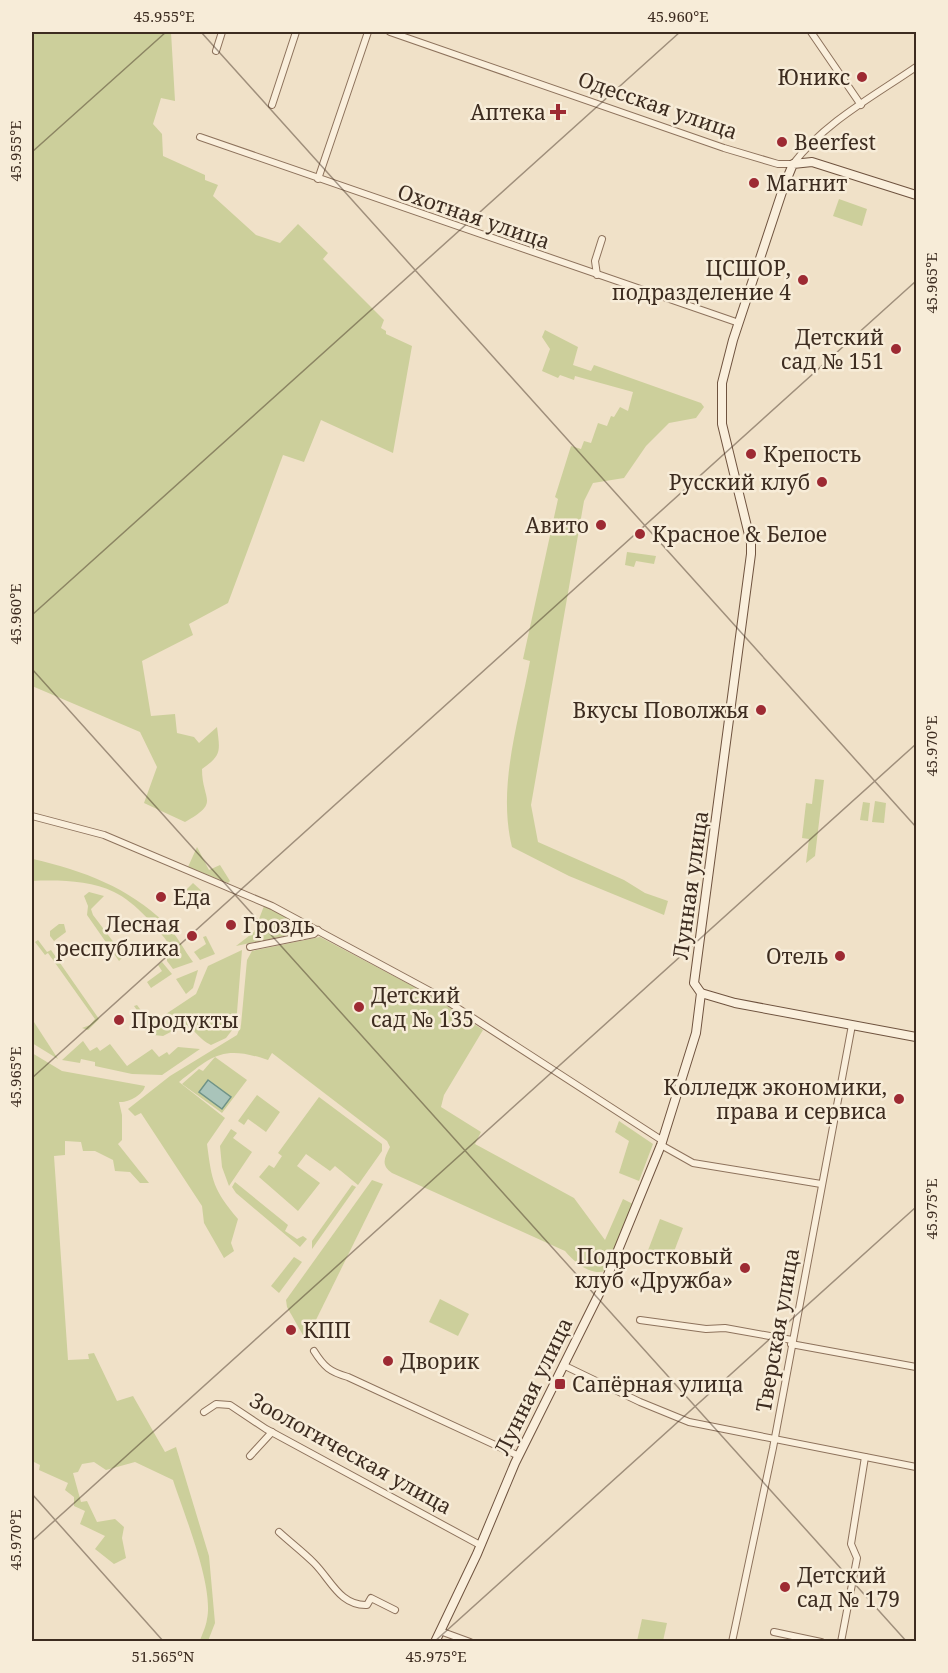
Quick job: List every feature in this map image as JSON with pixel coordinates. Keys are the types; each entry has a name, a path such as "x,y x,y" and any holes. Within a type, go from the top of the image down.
{"street":[{"path":"216,51 222,32"},
{"path":"272,105 296,32"},
{"path":"318,179 368,32"},
{"name":"Одесская улица","path":"390,32 724,148 778,164 812,162 916,195"},
{"path":"811,32 861,105"},
{"path":"793,164 811,142 916,67"},
{"name":"Охотная улица","path":"200,137 739,323"},
{"name":"Лунная улица","path":"435,1641 519,1456 605,1282 662,1143 696,1033 701,993 694,982 751,554 722,424 722,383 739,323 793,164"},
{"path":"597,275 595,261 602,239"},
{"path":"32,816 104,834 232,888 318,930 439,996 693,1163 821,1184"},
{"path":"250,947 314,934 318,930"},
{"path":"701,993 735,1003 916,1037"},
{"name":"Тверская улица","path":"732,1641 774,1439 852,1025"},
{"path":"640,1320 706,1329 725,1328 916,1367"},
{"path":"314,1351 325,1368 331,1372 348,1377 519,1456"},
{"path":"563,1365 640,1402 689,1422 916,1467"},
{"name":"Зоологическая улица","path":"204,1412 216,1404 230,1405 272,1432 480,1545"},
{"path":"250,1456 272,1432"},
{"path":"841,1641 857,1558 851,1544 865,1457"},
{"path":"279,1532 316,1564 338,1593 358,1605 367,1605 371,1598 395,1610"},
{"path":"440,1631 470,1641"},
{"path":"774,1632 821,1641"}],"green space":[{"path":"32,32 171,32 175,101 161,98 153,124 162,134 163,156 205,175 205,180 218,185 213,196 256,235 280,243 298,224 328,253 323,259 384,320 381,328 386,331 386,334 412,346 393,453 321,420 304,462 283,455 228,603 189,624 193,635 142,661 151,716 175,714 177,733 194,737 199,743 217,727 218,752 213,760 202,769 206,805 203,810 185,822 144,803 157,767 140,732 32,686"},
{"path":"839,199 867,209 862,226 833,216"},
{"path":"545,330 578,347 573,365 591,371 594,365 701,403 704,407 696,418 669,423 646,446 624,478 593,483 584,501 531,805 538,842 624,880 645,893 668,901 664,915 569,876 512,847 508,824 508,777 530,661 523,659 558,499 555,497 571,446 581,449 584,441 591,443 598,423 607,426 611,416 614,417 620,407 628,411 633,392 575,376 574,380 560,375 558,378 542,371 550,349 542,337"},
{"path":"627,552 656,556 654,564 636,561 634,567 625,565"},
{"path":"815,779 824,780 815,856 806,863 809,839 802,838 806,803 812,804"},
{"path":"875,801 886,803 884,823 872,822"},
{"path":"863,802 870,803 868,821 860,820"},
{"path":"197,847 209,870 220,865 230,881 228,883 188,867"},
{"path":"33,859 70,869 121,890 170,928 193,962 173,969 167,961 167,954 173,950 162,934 122,896 105,888 84,883 32,881"},
{"path":"193,883 205,894 199,901 186,890"},
{"path":"89,892 104,896 91,909 93,915 124,956 119,961 87,915 88,906 84,896"},
{"path":"264,906 302,925 307,931 236,946 254,932"},
{"path":"59,924 64,924 66,932 54,941 50,936 50,931"},
{"path":"206,936 215,954 200,960 194,952 206,944 203,937"},
{"path":"320,937 437,999 483,1030 444,1095 441,1107 481,1132 475,1144 574,1198 605,1240 623,1199 633,1204 605,1271 589,1270 565,1251 392,1173 385,1164 390,1147 387,1141 272,1053 268,1060 240,1053 219,1055 179,1082 225,1118 207,1144 215,1184 223,1200 238,1219 231,1243 234,1251 224,1258 204,1223 202,1206 141,1113 135,1116 128,1109 170,1076 237,1035 241,1025 247,960 252,951"},
{"path":"38,940 47,952 51,950 99,1019 88,1030 82,1028 90,1025 95,1019 48,953 45,955 35,942"},
{"path":"242,950 236,1025 226,1038 211,1045 184,1025 163,1036 154,1035 134,1006 137,1005 151,1024 196,994 208,966"},
{"path":"162,962 172,974 151,988 147,982 162,971 158,965"},
{"path":"198,970 193,988 186,994 176,979"},
{"path":"32,1019 58,1059 32,1043"},
{"path":"83,1041 90,1051 97,1047 100,1051 110,1044 127,1066 152,1049 159,1057 167,1052 169,1055 178,1047 200,1049 162,1075 132,1074 95,1066 95,1062 81,1059 80,1063 62,1060"},
{"path":"32,1053 62,1071 145,1086 135,1098 119,1102 122,1115 122,1140 118,1144 149,1183 140,1183 130,1172 115,1171 113,1160 95,1151 83,1151 81,1142 65,1141 65,1155 54,1156 68,1360 89,1359 88,1354 94,1353 117,1401 133,1396 165,1452 176,1447 209,1556 215,1623 208,1641 200,1641 208,1605 202,1569 173,1480 135,1462 106,1470 94,1462 82,1464 78,1472 73,1473 81,1502 87,1501 97,1522 115,1519 124,1527 122,1538 126,1558 114,1564 95,1549 105,1536 80,1524 85,1511 74,1506 74,1497 65,1490 68,1483 39,1470 40,1465 32,1461"},
{"path":"215,1057 247,1080 222,1113 182,1084 199,1069 203,1071"},
{"path":"257,1095 280,1112 266,1132 248,1119 244,1125 238,1121"},
{"path":"319,1097 382,1144 382,1151 358,1185 335,1166 330,1171 306,1154 297,1166 320,1183 298,1211 259,1177 269,1165 274,1168 282,1156 278,1153"},
{"path":"619,1121 653,1144 639,1181 619,1173 629,1141 615,1132"},
{"path":"231,1129 237,1133 233,1138 252,1152 229,1186 222,1167 220,1146"},
{"path":"372,1180 383,1184 312,1328 304,1337 287,1307 286,1300"},
{"path":"235,1182 288,1225 285,1231 297,1239 303,1236 307,1239 300,1247 236,1193 232,1187"},
{"path":"352,1185 356,1187 312,1249 312,1241"},
{"path":"660,1219 683,1228 670,1262 647,1253"},
{"path":"294,1257 302,1262 279,1293 271,1286"},
{"path":"440,1299 469,1314 458,1336 429,1322"},
{"path":"642,1619 667,1623 663,1641 637,1641"}],"water":[{"path":"208,1080 231,1097 222,1109 199,1092"}],"place":[{"name":"Юникс","path":"862,77"},
{"name":"Аптека","path":"558,112"},
{"name":"Beerfest","path":"782,142"},
{"name":"Магнит","path":"754,183"},
{"name":"ЦСШОР, подразделение 4","path":"803,280"},
{"name":"Детский сад № 151","path":"896,349"},
{"name":"Крепость","path":"751,454"},
{"name":"Русский клуб","path":"822,482"},
{"name":"Авито","path":"601,525"},
{"name":"Красное & Белое","path":"640,534"},
{"name":"Вкусы Поволжья","path":"761,710"},
{"name":"Еда","path":"161,897"},
{"name":"Гроздь","path":"231,925"},
{"name":"Лесная республика","path":"192,936"},
{"name":"Отель","path":"840,956"},
{"name":"Детский сад № 135","path":"359,1007"},
{"name":"Продукты","path":"119,1020"},
{"name":"Колледж экономики, права и сервиса","path":"899,1099"},
{"name":"Подростковый клуб «Дружба»","path":"745,1268"},
{"name":"КПП","path":"291,1330"},
{"name":"Дворик","path":"388,1361"},
{"name":"Сапёрная улица","path":"560,1384"},
{"name":"Детский сад № 179","path":"785,1587"}]}
